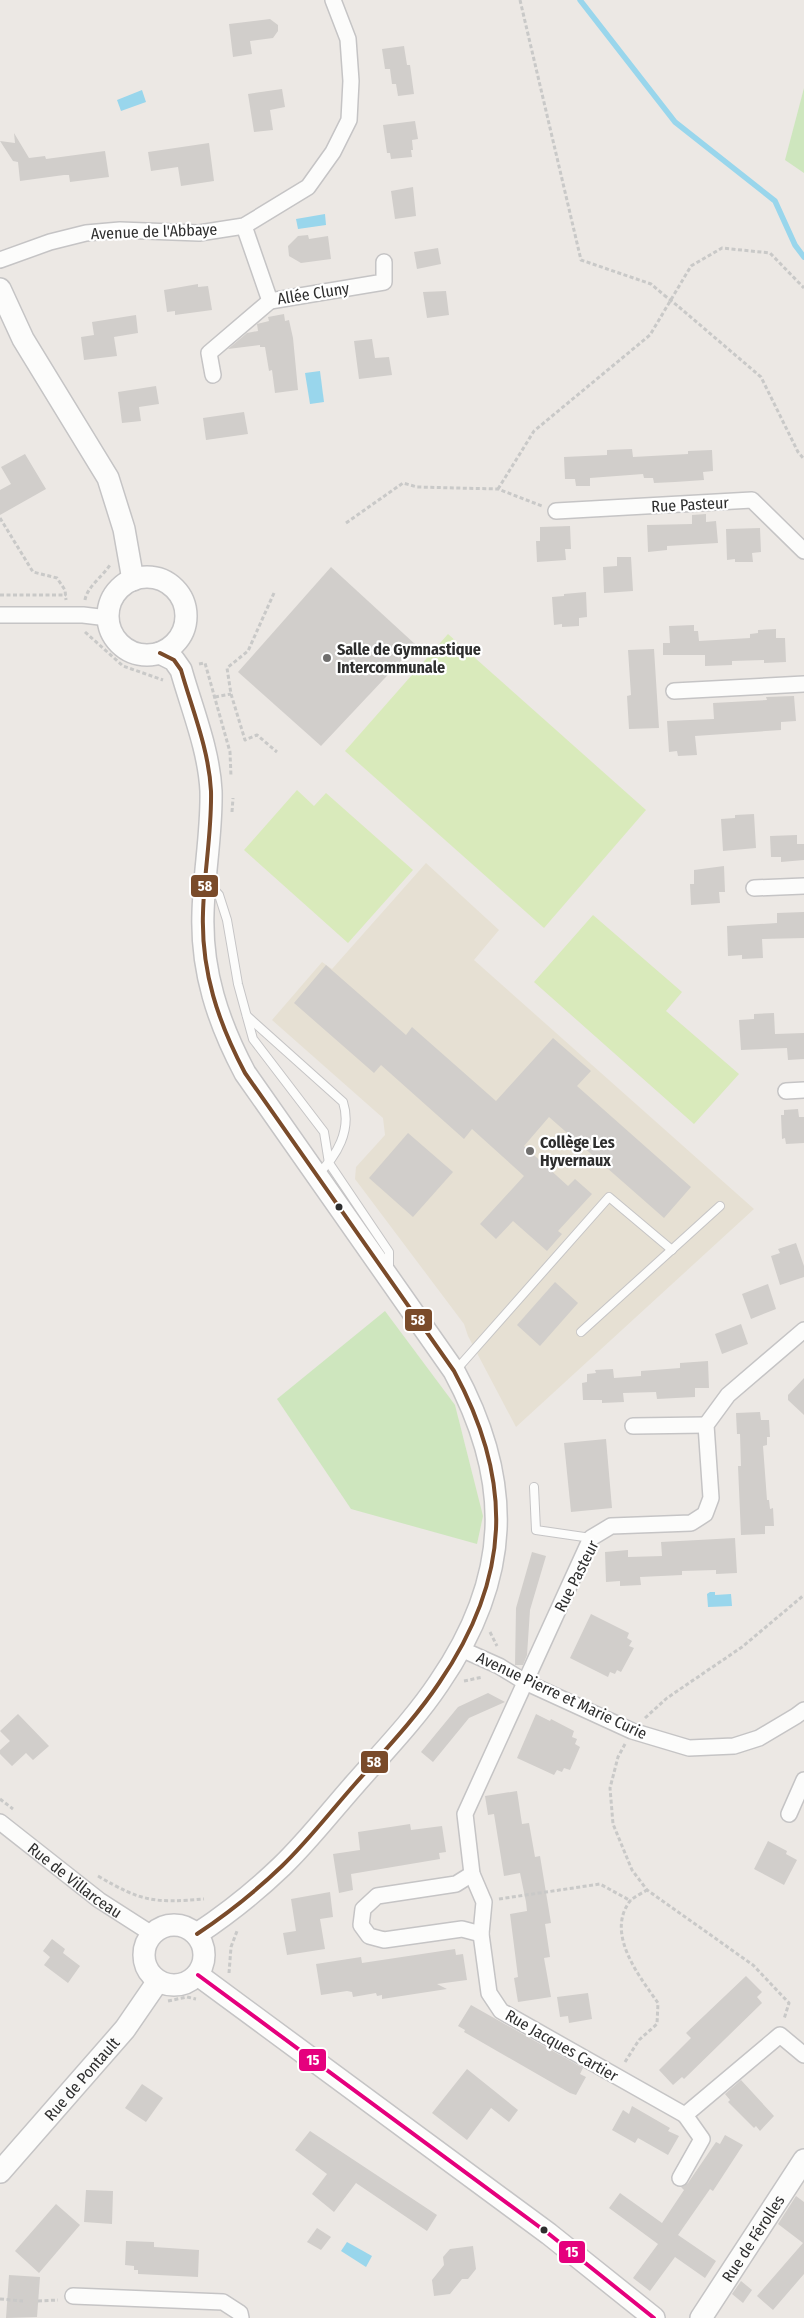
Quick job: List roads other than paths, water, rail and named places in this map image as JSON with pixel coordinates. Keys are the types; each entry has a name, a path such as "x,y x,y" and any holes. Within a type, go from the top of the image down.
{"street":[{"name":"Avenue de l'Abbaye","path":"0,260 50,242 86,233 120,230 199,232 244,226 308,187 332,152 349,120 351,81 348,39 333,0"},
{"name":"Allée Cluny","path":"244,226 270,301 384,282 384,262"},
{"path":"0,289 23,339 108,478 124,529 133,580"},
{"path":"213,375 208,353 270,301"},
{"name":"Rue Pasteur","path":"556,511 752,500 804,551"},
{"path":"150,578 166,582 181,598 186,612 186,622 183,630 178,640 160,653 148,655 136,653 125,648 116,640 110,629 108,618 114,595 133,580 150,578"},
{"path":"0,615 69,615 108,618"},
{"path":"160,653 174,660 181,670 205,752 211,790 210,838 203,913 204,958 210,992 228,1041 244,1073 323,1169 389,1277 454,1371 472,1404 479,1423 497,1497 496,1544 487,1590 478,1615 461,1649 439,1684 401,1731 282,1866 223,1916 197,1934"},
{"path":"674,691 804,684"},
{"path":"754,888 804,886"},
{"path":"786,1091 804,1090"},
{"path":"633,1426 706,1424 728,1395 804,1330"},
{"name":"Rue Pasteur","path":"525,1682 592,1538 611,1526 690,1523 705,1514 711,1498 706,1424"},
{"name":"Avenue Pierre et Marie Curie","path":"461,1649 499,1666 525,1682 632,1731 689,1748 734,1746 759,1738 801,1717"},
{"name":"Rue Jacques Cartier","path":"525,1682 465,1814 472,1874 484,1902 482,1934 489,1993 502,2011 685,2115"},
{"path":"789,1814 804,1780"},
{"name":"Rue de Villarceau","path":"0,1822 99,1900 152,1934"},
{"path":"472,1874 456,1884 377,1896 363,1909 361,1925 369,1936 384,1940 462,1930 482,1934"},
{"path":"179,1925 197,1934 202,1941 205,1959 198,1975 184,1984 166,1985 158,1981 147,1968 144,1959 147,1942 152,1934 159,1928 179,1925"},
{"path":"198,1975 549,2234 654,2318"},
{"name":"Rue de Pontault","path":"0,2172 125,2030 158,1981"},
{"path":"680,2178 702,2139 685,2115 780,2034 804,2055"},
{"name":"Rue de Férolles","path":"701,2318 804,2160"},
{"path":"73,2296 223,2302 240,2313 242,2318"}],"lane":[{"path":"206,881 219,895 227,920 238,984 253,1039 324,1132 323,1169"},
{"path":"246,1015 342,1102 346,1112 346,1125 340,1147 323,1169"},
{"path":"454,1371 610,1197 672,1250"},
{"path":"580,1332 720,1206"},
{"path":"534,1487 536,1530 592,1538"}],"water":[{"path":"142,90 146,102 121,111 117,100"},
{"path":"325,214 326,225 298,229 296,219"},
{"path":"320,371 324,402 310,404 305,373"},
{"path":"715,1592 715,1595 731,1594 732,1606 708,1607 707,1594"},
{"path":"347,2242 372,2256 366,2267 341,2251"}],"waterway":[{"path":"580,0 675,122 775,201 795,245 804,257"}],"place":[{"name":"Salle de Gymnastique Intercommunale","path":"327,658"},
{"name":"Collège Les Hyvernaux","path":"530,1151"}]}
